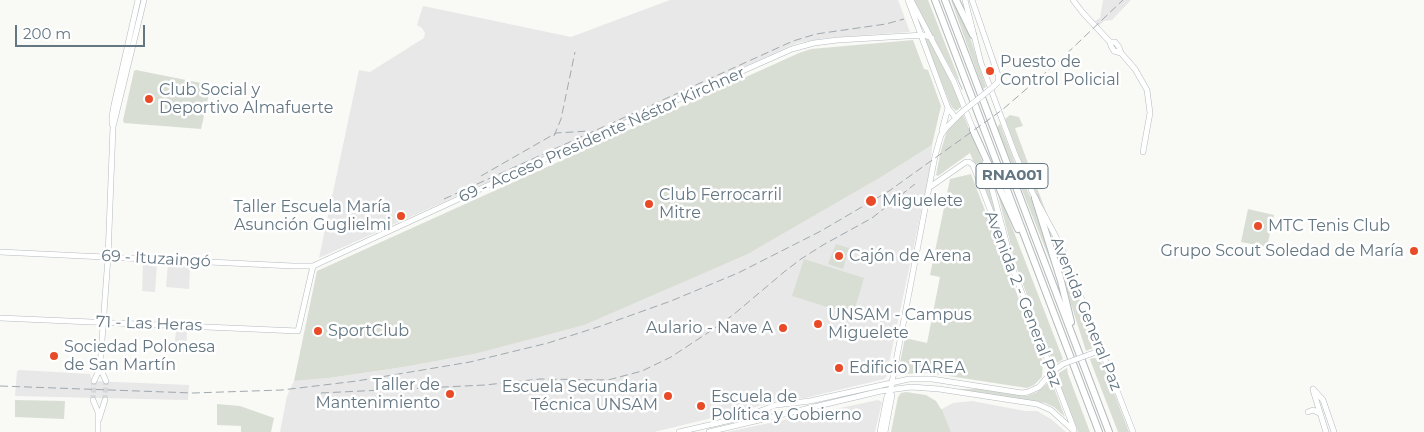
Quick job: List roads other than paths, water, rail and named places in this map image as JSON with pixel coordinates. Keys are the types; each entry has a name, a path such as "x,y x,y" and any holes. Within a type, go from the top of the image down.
{"highway":[{"name":"Avenida General Paz","path":"935,0 1099,432"},
{"name":"Avenida General Paz","path":"945,0 1109,432"},
{"path":"956,0 973,35"},
{"path":"973,130 1033,258"},
{"path":"1035,198 1061,281 1079,352"}],"street":[{"path":"94,381 100,368 108,257 112,117 138,0"},
{"path":"113,127 144,0"},
{"path":"910,0 917,25 948,108 955,117"},
{"path":"910,0 954,82 973,130 995,195 1013,269"},
{"name":"Avenida General Paz","path":"965,0 973,35 993,98 1014,154 1062,248 1133,432"},
{"path":"941,135 955,117 998,82 998,75 970,0"},
{"path":"1073,0 1110,42 1115,42 1121,53 1135,69 1148,93 1150,108 1143,152"},
{"name":"69 - Acceso Presidente Néstor Kirchner","path":"900,36 913,32 916,30 917,25"},
{"name":"69 - Acceso Presidente Néstor Kirchner","path":"313,266 589,139 792,49 825,41 921,35 932,38"},
{"path":"880,432 887,396 890,391 935,156 948,108"},
{"name":"Avenida 2 - General Paz","path":"930,187 964,163 969,162 972,165 1075,432"},
{"name":"69 - Ituzaingó","path":"0,252 313,266"},
{"name":"71 - Las Heras","path":"0,318 210,326 298,332 313,266"},
{"path":"679,432 744,417 776,405 810,402 909,379 926,379 1028,392 1042,385 1052,372 1063,364 1102,350"},
{"path":"100,368 106,381"},
{"path":"709,432 911,387 1031,403 1051,410 1075,432"},
{"path":"1326,432 1312,389 1323,400 1334,432"},
{"path":"885,432 892,396 890,391"},
{"path":"93,400 99,419"},
{"path":"98,432 99,419 106,400"},
{"path":"1308,412 1313,410 1319,413 1327,410"}],"waterway":[{"path":"958,80 962,89"}],"tunnel":[{"path":"93,400 94,381"},
{"path":"105,400 106,381"}],"railway":[{"path":"0,386 193,393 282,390 357,381 470,362 548,343 601,326 671,301 738,273 821,231 889,191 1002,110 1060,60 1123,0"},
{"path":"444,199 793,41 816,34 886,24 904,19"},
{"path":"554,136 561,119 575,52"},
{"path":"481,176 556,133 589,131"},
{"path":"321,393 485,385 540,379 608,380 642,371 671,357 709,332 733,315 801,259 872,218 915,184"}],"place":[{"name":"Puesto de Control Policial","path":"990,71"},
{"name":"Club Social y Deportivo Almafuerte","path":"149,99"},
{"name":"Miguelete","path":"871,201"},
{"name":"Club Ferrocarril Mitre","path":"649,204"},
{"name":"Taller Escuela María Asunción Guglielmi","path":"401,216"},
{"name":"MTC Tenis Club","path":"1258,226"},
{"name":"Grupo Scout Soledad de María","path":"1414,251"},
{"name":"Cajón de Arena","path":"839,256"},
{"name":"UNSAM - Campus Miguelete","path":"818,324"},
{"name":"Aulario - Nave A","path":"783,328"},
{"name":"SportClub","path":"318,331"},
{"name":"Sociedad Polonesa de San Martín","path":"54,356"},
{"name":"Edificio TAREA","path":"839,368"},
{"name":"Taller de Mantenimiento","path":"450,394"},
{"name":"Escuela Secundaria Técnica UNSAM","path":"668,396"},
{"name":"Escuela de Política y Gobierno","path":"701,406"}]}
